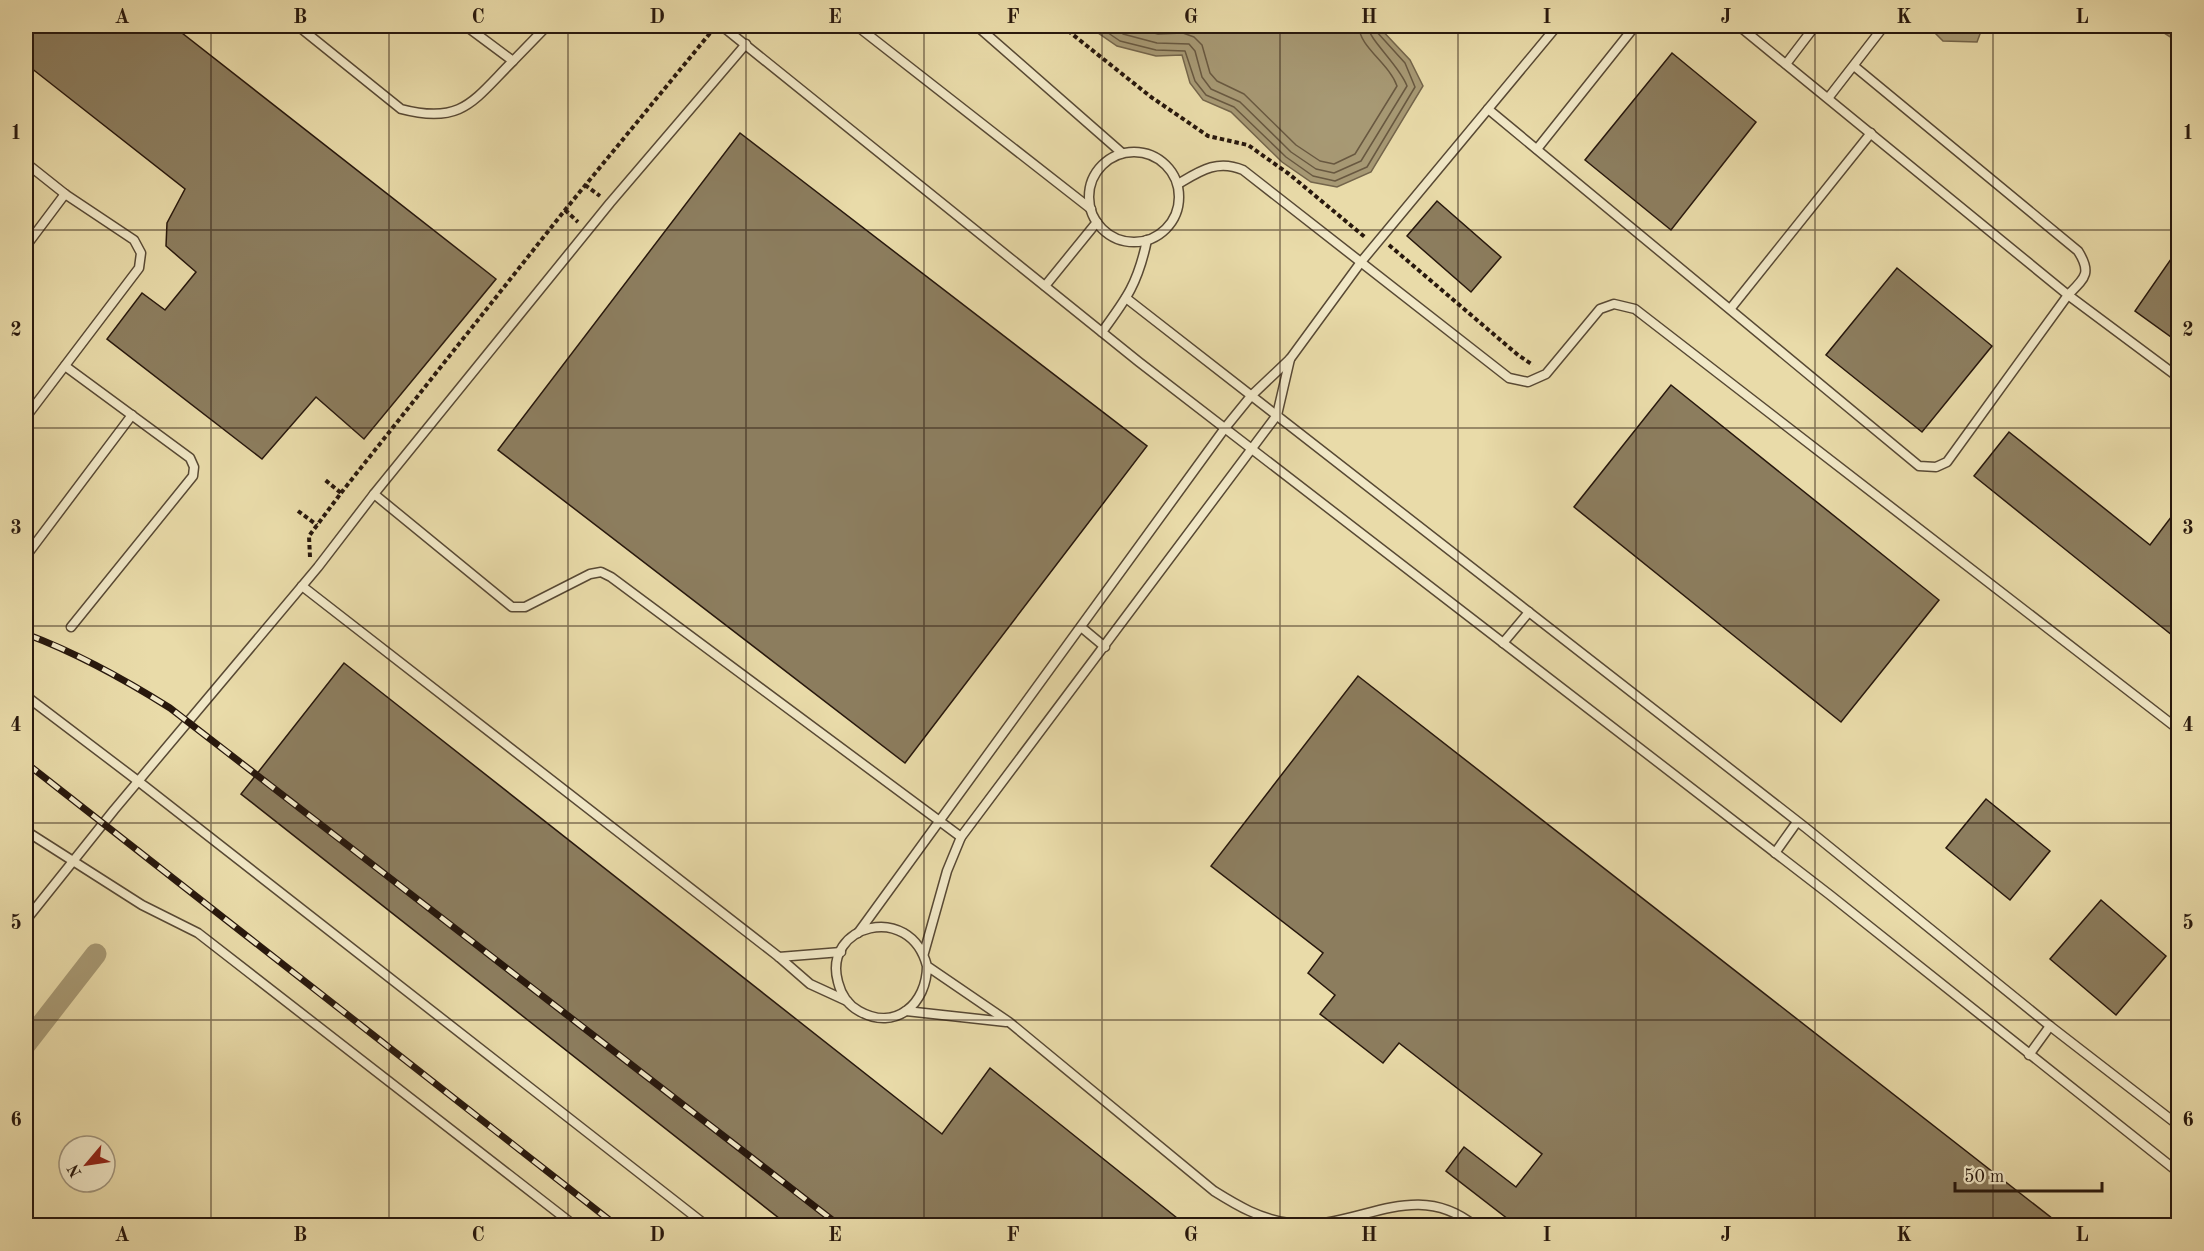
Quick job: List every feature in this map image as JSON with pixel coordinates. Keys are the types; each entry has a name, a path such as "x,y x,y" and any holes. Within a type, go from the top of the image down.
{"lane":[{"path":"298,26 401,109 446,115 469,105 548,26"},
{"path":"466,26 513,62"},
{"path":"722,26 1102,332 1775,853 2178,1172"},
{"path":"857,26 1091,209"},
{"path":"977,26 1122,153"},
{"path":"847,1001 837,978 841,952 858,933 1225,428 1251,396 1290,359 1361,262 1557,26"},
{"path":"1537,149 1635,26"},
{"path":"1739,26 1830,97 1871,134 2068,295 2178,378"},
{"path":"1786,64 1815,26"},
{"path":"1830,97 1884,26"},
{"path":"26,920 138,781 302,586 610,203 746,44"},
{"path":"1488,109 1919,466 1936,467 1947,462 2068,295 2085,277 2086,264 2078,251 1854,66"},
{"path":"1731,308 1871,134"},
{"path":"1136,151 1149,154 1162,161 1178,184 1179,198 1170,224 1160,234 1147,240 1133,242 1119,239 1097,222 1091,209 1089,195 1092,181 1109,159 1122,153 1136,151"},
{"path":"26,163 65,194 134,240 141,253 139,268 26,417"},
{"path":"1178,184 1210,166 1233,166 1243,170 1509,378 1528,382 1546,374 1600,309 1614,304 1635,309 2178,729"},
{"path":"26,246 65,194"},
{"path":"1045,286 1097,222"},
{"path":"1102,332 1141,272 1147,240"},
{"path":"1126,298 1797,822 2049,1026 2178,1125"},
{"path":"924,953 946,871 961,837 1253,450 1277,415 1290,359"},
{"path":"65,366 190,458 194,467 192,476 72,627"},
{"path":"26,556 132,415"},
{"path":"374,494 512,607 525,607 590,574 601,572 611,577 961,837"},
{"path":"302,586 779,957 810,984 847,1001 857,1010 875,1017 894,1016 906,1011 924,992 927,966 924,953 908,933 896,928 883,926 858,933"},
{"path":"1503,643 1529,612"},
{"path":"1081,627 1105,647"},
{"path":"26,696 707,1226"},
{"path":"1775,853 1797,822"},
{"path":"26,831 142,905 198,933 575,1226"},
{"path":"779,957 841,952"},
{"path":"927,966 1009,1022 1214,1191 1250,1213 1290,1223 1331,1222 1422,1202 1465,1217 1475,1226"},
{"path":"906,1011 1009,1022"},
{"path":"2029,1055 2049,1026"}],"path":[{"path":"309,537 341,493 565,210 716,26"},
{"path":"1062,26 1151,97 1208,136 1248,145 1289,174 1364,237 1381,239 1518,355 1546,374"},
{"path":"324,479 341,493"},
{"path":"298,511 317,525"}],"water":[{"path":"1088,26 1378,26 1410,60 1423,86 1371,172 1337,187 1311,182 1282,162 1231,112 1203,100 1190,83 1182,55 1156,56 1117,46"},
{"path":"1928,26 1983,26 1977,42 1943,41"},
{"path":"2153,26 2178,26 2178,42"}],"building":[{"path":"26,26 173,26 496,279 364,439 316,397 262,459 107,339 142,293 165,310 196,272 166,246 167,223 185,189 26,64"},
{"path":"1672,53 1756,122 1671,230 1585,160"},
{"path":"740,133 1147,446 905,763 498,450"},
{"path":"1437,201 1501,257 1471,292 1407,236"},
{"path":"2178,249 2178,342 2135,311"},
{"path":"1897,268 1992,346 1922,432 1826,355"},
{"path":"1671,385 1939,600 1841,722 1574,507"},
{"path":"2009,432 2150,545 2178,508 2178,640 1974,476"},
{"path":"344,663 942,1134 990,1068 1187,1226 789,1226 241,794"},
{"path":"1358,676 2062,1226 1517,1226 1446,1171 1464,1147 1516,1187 1542,1154 1399,1043 1383,1063 1320,1014 1335,995 1308,973 1323,953 1211,866"},
{"path":"1986,799 2050,851 2010,900 1946,848"},
{"path":"2101,900 2166,956 2116,1015 2050,959"}],"waterway":[{"path":"26,1044 96,954"}],"railway":[{"path":"26,634 100,667 170,708 840,1226"},
{"path":"26,763 617,1226"}]}
